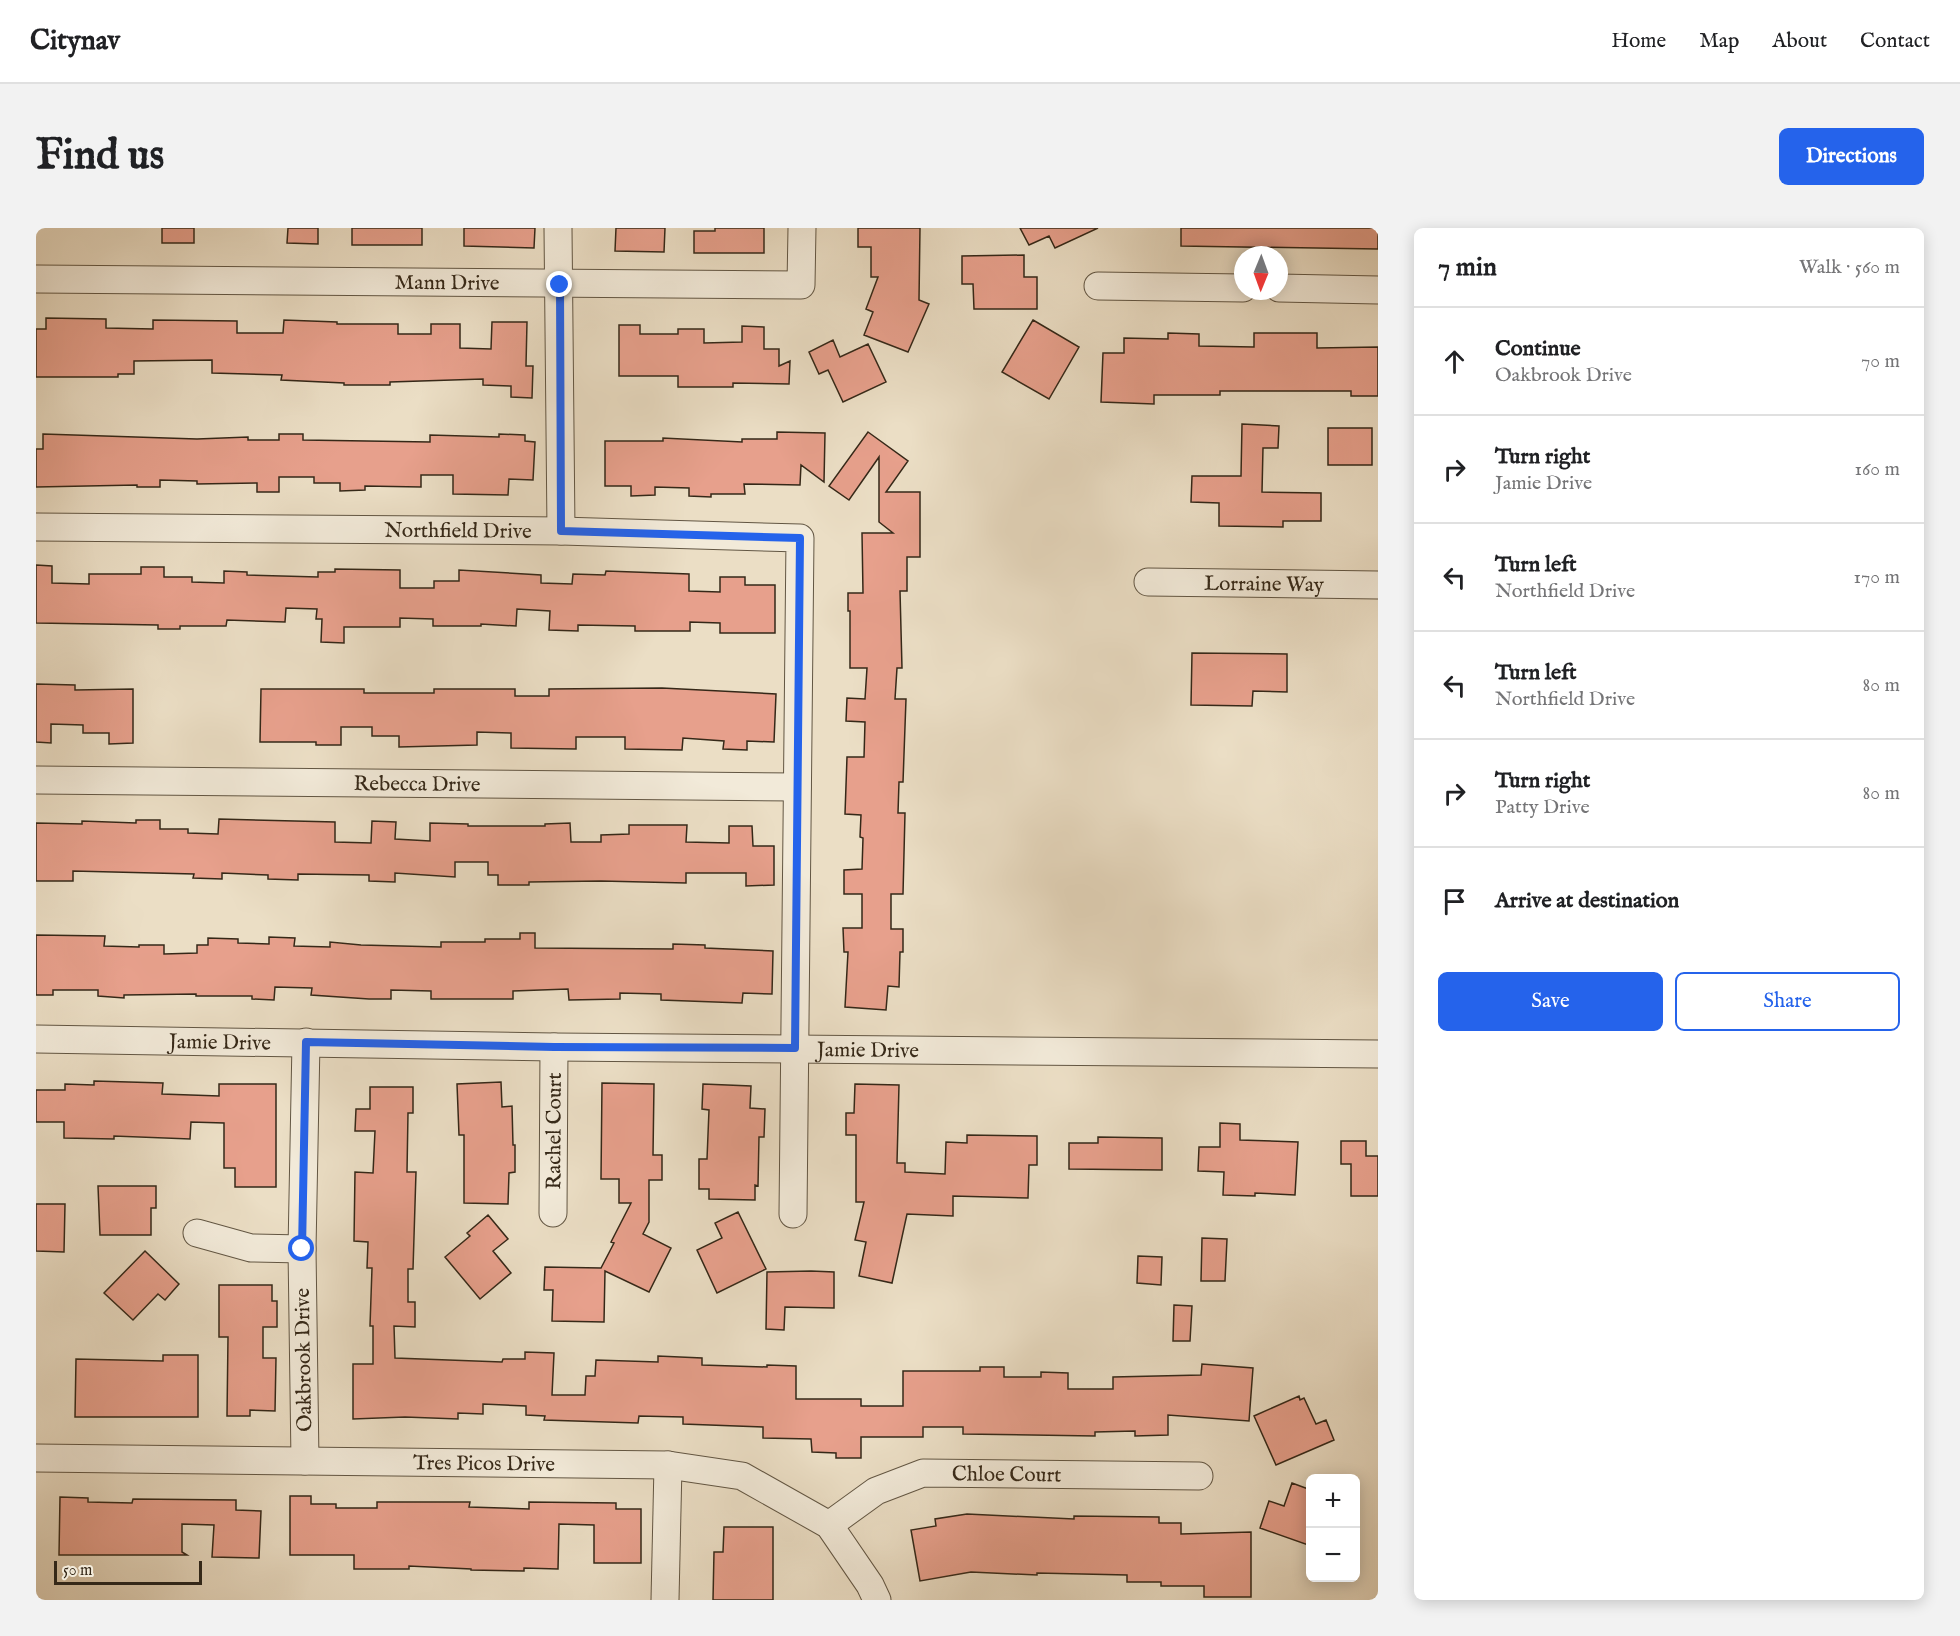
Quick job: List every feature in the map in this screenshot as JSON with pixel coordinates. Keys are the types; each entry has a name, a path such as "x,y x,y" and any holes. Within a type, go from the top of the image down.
{"street":[{"path":"558,228 561,531"},
{"name":"Mann Drive","path":"36,279 560,285 801,285 802,228"},
{"path":"1098,286 1234,288"},
{"path":"1288,288 1378,290"},
{"name":"Northfield Drive","path":"36,527 561,531 800,538 793,1215"},
{"name":"Lorraine Way","path":"1148,582 1378,585"},
{"name":"Rebecca Drive","path":"36,780 797,787"},
{"name":"Jamie Drive","path":"36,1039 554,1047 1378,1054"},
{"name":"Oakbrook Drive","path":"304,1461 302,1249 306,1042"},
{"name":"Rachel Court","path":"553,1213 554,1047"},
{"path":"197,1233 250,1248 302,1249"},
{"name":"Tres Picos Drive","path":"36,1458 668,1465 742,1476 829,1525 870,1585 877,1600"},
{"path":"665,1600 668,1465"},
{"name":"Chloe Court","path":"829,1525 876,1491 923,1473 1199,1476"}],"building":[{"path":"162,228 194,228 194,243 162,243"},
{"path":"288,228 318,228 318,244 287,243"},
{"path":"352,228 422,228 422,245 352,245"},
{"path":"464,228 535,228 534,248 464,246"},
{"path":"616,228 665,228 664,252 615,251"},
{"path":"715,228 764,228 764,253 694,253 694,231 715,231"},
{"path":"858,228 920,228 919,300 929,304 908,352 864,335 873,312 866,309 878,277 871,277 871,247 858,247"},
{"path":"1020,228 1098,228 1055,248 1049,236 1029,245"},
{"path":"1181,228 1378,228 1378,249 1181,246"},
{"path":"1024,255 1024,277 1037,277 1037,309 974,309 973,284 962,284 962,256"},
{"path":"46,318 106,319 106,328 153,329 153,320 237,321 237,333 283,333 284,320 337,322 337,324 398,324 398,334 431,334 431,324 460,324 460,348 491,349 492,322 527,322 526,366 533,366 532,398 511,397 511,386 483,385 483,379 390,382 390,385 344,385 344,383 281,380 282,375 212,373 212,360 134,361 134,374 118,374 118,377 36,377 36,329 46,329"},
{"path":"1033,320 1079,347 1049,399 1002,372"},
{"path":"619,325 640,325 640,334 678,334 678,329 704,329 704,343 742,342 742,326 764,327 764,349 779,349 779,366 790,361 789,384 733,383 733,387 678,387 678,376 619,376"},
{"path":"1168,333 1199,334 1199,346 1254,347 1254,333 1317,333 1317,348 1378,347 1378,396 1351,396 1351,391 1220,391 1220,395 1154,395 1154,404 1101,402 1103,353 1124,353 1124,338 1168,339"},
{"path":"833,340 840,357 868,344 886,382 843,402 828,370 819,374 809,352"},
{"path":"1242,424 1279,426 1278,448 1263,448 1262,492 1321,493 1321,521 1283,521 1283,527 1219,526 1219,503 1191,502 1192,476 1241,476"},
{"path":"1328,428 1372,428 1372,465 1328,465"},
{"path":"777,432 825,433 824,482 801,465 800,485 744,484 745,494 689,496 689,488 655,487 655,495 631,496 631,486 605,486 605,441 663,441 663,438 742,442 742,439 777,439"},
{"path":"868,432 908,461 886,492 920,492 920,557 907,557 907,591 900,591 902,668 897,668 895,699 906,699 903,782 899,782 898,813 905,813 903,894 891,894 891,929 903,929 903,952 900,952 899,987 888,986 886,1010 845,1007 848,952 844,952 843,928 862,928 862,894 844,894 844,870 862,869 863,838 860,837 861,815 845,814 847,757 864,757 865,722 846,721 847,698 865,699 867,668 850,668 848,593 863,593 862,533 893,533 879,522 879,457 849,500 829,486"},
{"path":"43,434 197,439 248,437 248,440 279,440 279,434 303,434 303,440 430,442 430,435 499,437 499,434 525,435 525,441 535,442 533,480 509,479 508,495 453,494 453,475 421,475 421,487 365,486 365,490 340,491 340,483 314,483 314,477 279,477 279,492 257,492 257,483 197,484 197,481 160,480 160,487 137,487 137,485 36,487 36,449 43,449"},
{"path":"36,565 52,566 52,583 89,584 89,574 141,574 141,567 164,567 164,577 192,577 192,582 224,583 224,571 247,572 247,575 318,577 318,572 335,572 335,569 400,570 400,588 434,588 434,581 459,581 459,570 541,575 541,583 572,584 573,574 605,575 606,571 689,574 689,591 720,592 720,577 745,577 745,585 775,585 775,633 720,633 720,623 690,622 690,631 635,631 635,626 578,625 578,631 549,630 550,611 517,609 516,626 481,624 481,626 433,626 433,619 400,618 400,627 344,627 344,643 321,642 322,619 316,619 317,609 286,608 285,622 227,620 226,626 180,626 180,629 158,629 158,625 36,623"},
{"path":"1192,653 1287,654 1287,692 1253,691 1252,706 1191,705"},
{"path":"36,684 75,685 75,690 133,689 133,743 109,744 109,733 83,733 83,725 51,724 51,743 36,742"},
{"path":"662,688 776,694 774,742 747,741 747,750 723,749 724,741 683,738 682,750 625,749 625,737 576,737 576,749 511,748 511,733 477,732 477,745 399,747 399,736 372,736 372,727 341,727 341,745 316,745 316,742 260,742 261,689 364,689 364,693 434,693 434,689 515,689 515,696 549,696 549,689"},
{"path":"219,819 335,822 335,842 371,843 372,821 396,822 395,839 430,841 430,823 468,824 468,826 545,826 545,824 570,823 571,842 601,842 601,835 629,834 629,825 687,825 686,842 729,843 729,826 752,826 753,846 774,846 774,885 746,886 746,873 686,873 686,883 601,881 498,885 498,875 488,875 488,862 455,862 455,877 395,873 395,882 369,881 369,875 298,874 298,880 268,879 268,875 222,873 222,879 193,878 194,874 73,871 73,881 36,881 36,823 82,824 82,821 136,823 136,820 160,820 160,829 188,829 188,833 218,834"},
{"path":"520,933 535,933 535,948 673,949 673,944 773,951 772,994 743,993 742,1003 661,1000 661,994 620,993 620,999 569,1000 568,989 513,991 513,999 431,999 431,991 391,990 391,999 369,999 311,995 312,988 275,987 274,1000 252,999 252,996 196,996 196,994 124,995 124,998 98,996 98,990 53,990 53,995 36,995 36,935 105,936 104,946 164,945 164,954 197,953 197,945 208,945 208,938 238,939 238,943 269,944 269,937 295,938 294,946 330,947 330,942 441,947 441,942 520,939"},
{"path":"94,1081 163,1083 162,1094 219,1096 219,1084 276,1084 276,1187 235,1187 235,1168 224,1168 224,1123 191,1122 190,1139 114,1136 114,1139 64,1138 64,1122 36,1122 36,1090 65,1090 65,1084 94,1085"},
{"path":"501,1082 502,1107 512,1106 513,1145 515,1145 515,1172 509,1173 508,1204 464,1203 464,1135 459,1135 457,1084"},
{"path":"602,1083 654,1084 653,1155 662,1155 662,1180 649,1180 649,1222 643,1234 671,1248 649,1292 605,1271 604,1322 552,1321 553,1290 544,1290 545,1267 601,1268 614,1243 611,1242 631,1203 619,1203 619,1179 601,1179"},
{"path":"703,1084 751,1086 750,1108 765,1109 764,1137 759,1137 758,1186 755,1185 755,1200 709,1199 709,1189 699,1189 699,1159 707,1159 709,1110 702,1109"},
{"path":"855,1084 899,1085 897,1163 905,1163 905,1172 945,1174 946,1142 967,1143 967,1135 1037,1136 1037,1165 1029,1165 1028,1198 953,1196 953,1216 907,1214 892,1283 859,1276 866,1242 855,1240 864,1202 856,1202 856,1135 846,1135 846,1113 854,1113"},
{"path":"370,1087 413,1087 413,1113 408,1113 407,1172 416,1172 413,1269 408,1269 408,1302 415,1302 415,1327 394,1326 395,1358 502,1362 503,1359 525,1359 525,1352 554,1353 552,1395 585,1395 586,1376 595,1376 596,1360 658,1362 658,1356 702,1358 702,1365 796,1366 796,1399 861,1399 861,1406 903,1406 903,1371 980,1371 980,1367 1004,1367 1004,1377 1041,1377 1041,1372 1068,1373 1068,1389 1113,1389 1113,1377 1201,1375 1202,1364 1253,1368 1249,1421 1168,1415 1168,1435 1135,1436 1135,1431 1095,1432 1095,1436 963,1434 963,1427 923,1427 923,1437 861,1437 861,1458 836,1458 836,1453 812,1452 811,1439 763,1438 763,1427 683,1424 683,1417 639,1416 638,1423 544,1420 545,1416 526,1415 526,1406 483,1404 483,1414 458,1413 458,1419 405,1417 353,1419 353,1364 373,1364 373,1326 370,1326 372,1268 367,1268 368,1242 354,1241 355,1172 373,1173 375,1131 355,1131 356,1109 370,1109"},
{"path":"1220,1123 1240,1124 1240,1140 1298,1142 1295,1195 1255,1193 1255,1196 1223,1195 1224,1172 1198,1171 1199,1147 1220,1147"},
{"path":"1098,1137 1162,1138 1162,1170 1069,1169 1069,1143 1098,1143"},
{"path":"1341,1141 1366,1141 1366,1156 1378,1156 1378,1196 1351,1196 1351,1164 1341,1164"},
{"path":"98,1186 156,1186 156,1208 151,1208 151,1235 100,1235"},
{"path":"36,1204 65,1204 64,1252 36,1251"},
{"path":"738,1212 766,1269 717,1293 697,1250 722,1238 715,1223"},
{"path":"488,1215 508,1239 493,1251 511,1273 480,1299 445,1257 470,1236 467,1233"},
{"path":"1202,1238 1227,1239 1225,1281 1201,1281"},
{"path":"145,1251 179,1284 165,1300 158,1294 133,1320 104,1293"},
{"path":"1138,1256 1162,1257 1161,1285 1137,1283"},
{"path":"767,1272 834,1272 834,1308 785,1307 784,1330 766,1329"},
{"path":"219,1285 272,1285 272,1301 277,1301 277,1327 263,1327 263,1358 276,1358 275,1411 250,1410 250,1416 227,1416 228,1337 219,1337"},
{"path":"1174,1305 1192,1306 1190,1341 1173,1341"},
{"path":"163,1355 198,1355 198,1417 75,1417 76,1359 163,1361"},
{"path":"1299,1396 1300,1400 1304,1398 1316,1424 1326,1420 1334,1440 1276,1465 1254,1416"},
{"path":"1292,1483 1306,1488 1306,1544 1260,1528 1269,1501 1284,1506"},
{"path":"290,1496 311,1496 311,1504 336,1504 336,1508 377,1508 377,1502 470,1502 469,1507 529,1509 529,1502 616,1503 616,1509 641,1509 641,1563 594,1563 594,1525 559,1524 558,1569 471,1570 409,1566 409,1569 354,1569 354,1555 290,1555"},
{"path":"60,1497 88,1498 88,1502 132,1503 133,1499 236,1500 236,1510 261,1511 259,1558 212,1557 214,1525 182,1524 182,1552 187,1555 59,1555"},
{"path":"967,1514 1074,1519 1074,1516 1159,1517 1159,1523 1181,1523 1181,1534 1251,1532 1251,1597 1204,1597 1204,1586 1161,1586 1161,1582 1127,1582 1127,1575 971,1572 920,1581 911,1530 936,1526 935,1519"},
{"path":"724,1527 773,1527 773,1600 713,1600 714,1552 723,1552"}],"route":[{"path":"302,1249 306,1042 554,1047 795,1048 800,538 561,531 560,285"}]}
